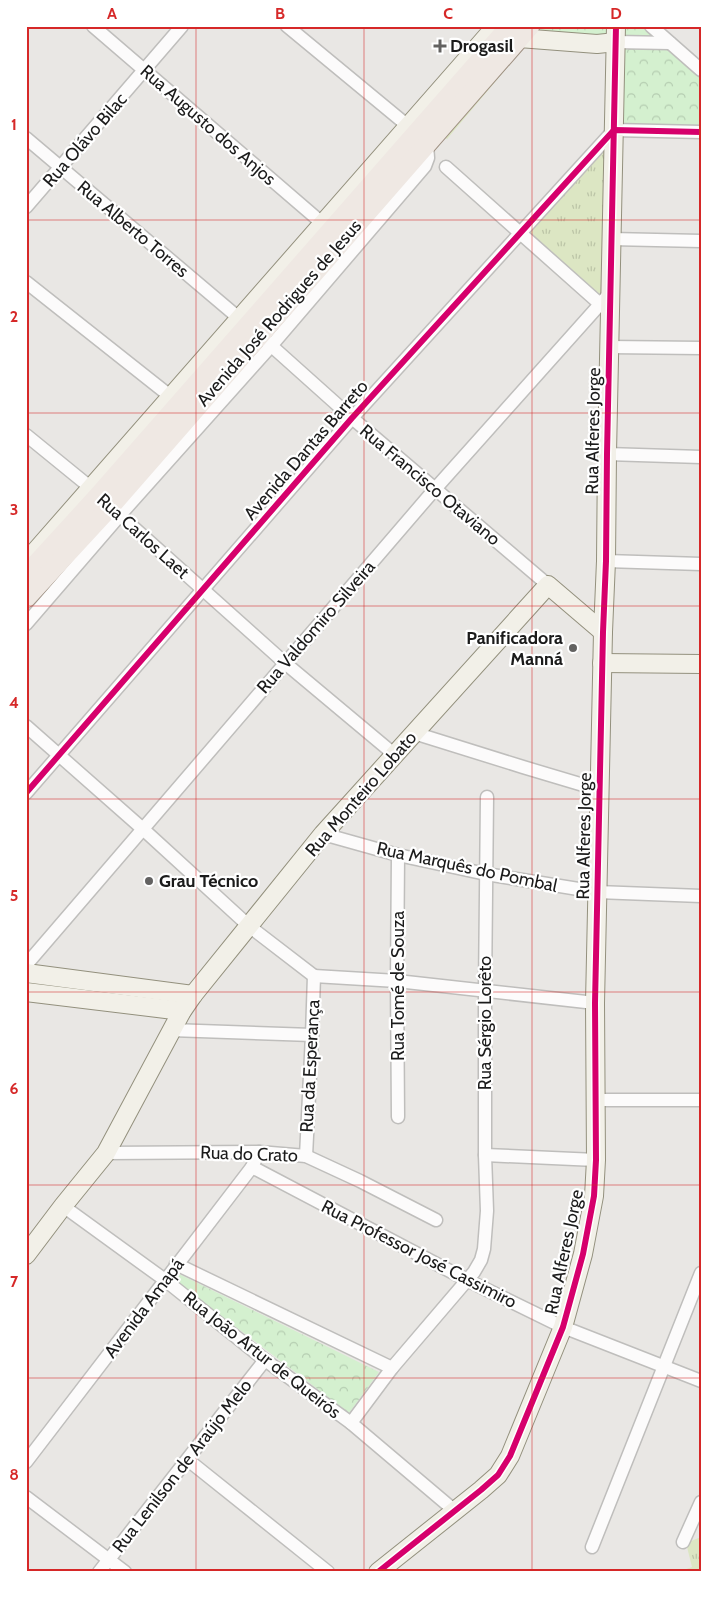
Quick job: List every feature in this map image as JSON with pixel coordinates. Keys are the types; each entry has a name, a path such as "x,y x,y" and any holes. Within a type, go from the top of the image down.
{"main road":[{"name":"Avenida José Rodrigues de Jesus","path":"26,575 105,501 266,340 427,144 505,30"},
{"name":"Avenida José Rodrigues de Jesus","path":"26,598 105,501 505,30"}],"street":[{"name":"Rua Augusto dos Anjos","path":"94,26 322,224"},
{"name":"Rua Olávo Bilac","path":"26,207 182,26"},
{"path":"287,26 408,126"},
{"path":"651,26 701,70"},
{"path":"505,30 597,44 616,34 670,43"},
{"name":"Avenida José Rodrigues de Jesus","path":"26,624 170,396 240,319 408,126 505,30"},
{"name":"Rua Alferes Jorge","path":"378,1572 498,1475 510,1456 563,1327 583,1254 594,1196 596,1160 595,1003 606,561 609,347 605,298 611,239 616,34"},
{"path":"597,44 615,74"},
{"path":"614,130 701,132"},
{"name":"Avenida Dantas Barreto","path":"26,793 352,418 614,130"},
{"name":"Rua Alberto Torres","path":"26,138 240,319"},
{"path":"446,167 520,233 605,298"},
{"path":"611,239 701,241"},
{"path":"26,282 170,396"},
{"name":"Rua Valdomiro Silveira","path":"26,965 435,490 605,298"},
{"name":"Rua Francisco Otaviano","path":"266,340 435,490 603,632"},
{"path":"609,347 701,348"},
{"name":"Rua Carlos Laet","path":"26,435 105,501 285,663 395,755"},
{"path":"607,454 701,457"},
{"name":"Avenida José Rodrigues de Jesus","path":"26,562 105,501"},
{"path":"606,561 701,564"},
{"name":"Rua Monteiro Lobato","path":"26,1255 106,1152 171,1030 193,995 323,834 548,585"},
{"path":"602,663 701,664"},
{"path":"26,726 250,926 314,976 397,981 595,1003"},
{"path":"414,733 600,790"},
{"name":"Rua Sérgio Lorêto","path":"467,1280 481,1260 484,1249 487,1211 485,990 487,797"},
{"name":"Rua Marquês do Pombal","path":"323,834 398,855 486,874 597,892 701,896"},
{"name":"Rua Tomé de Souza","path":"398,855 398,1117"},
{"path":"26,973 193,995"},
{"name":"Rua da Esperança","path":"306,1156 314,976"},
{"path":"26,992 182,1011"},
{"path":"171,1030 312,1035"},
{"path":"595,1100 701,1100"},
{"name":"Rua do Crato","path":"106,1152 259,1152 306,1156 436,1220"},
{"name":"Avenida Amapá","path":"26,1462 252,1167 259,1152"},
{"path":"485,1155 596,1160"},
{"name":"Rua Professor José Cassimiro","path":"252,1167 467,1280 563,1327 701,1381"},
{"name":"Rua João Artur de Queirós","path":"63,1206 165,1280 265,1360 350,1423 455,1511"},
{"path":"176,1264 392,1368"},
{"path":"592,1547 701,1273"},
{"path":"350,1423 392,1368 467,1280"},
{"name":"Rua Lenilson de Araújo Melo","path":"99,1572 265,1360"},
{"path":"188,1460 328,1572"},
{"path":"26,1497 125,1572"},
{"path":"683,1542 701,1502"}],"green space":[{"path":"531,26 615,26 615,41 522,37"},
{"path":"617,26 649,26 667,42 617,41"},
{"path":"618,44 670,45 701,72 701,126 616,126"},
{"path":"512,62 447,139 440,134 502,63"},
{"path":"605,145 606,290 600,298 526,232"},
{"path":"177,1273 379,1372 349,1413 174,1280"},
{"path":"701,1537 701,1572 678,1572 692,1567 686,1543"}],"cycle path":[{"path":"378,1572 481,1490 498,1475 510,1456 563,1327 583,1254 594,1196 596,1160 595,1003 616,26"},
{"path":"26,793 352,418 614,130 701,132"}],"place":[{"name":"Drogasil","path":"440,46"},
{"name":"Panificadora Manná","path":"573,648"},
{"name":"Grau Técnico","path":"149,881"}]}
